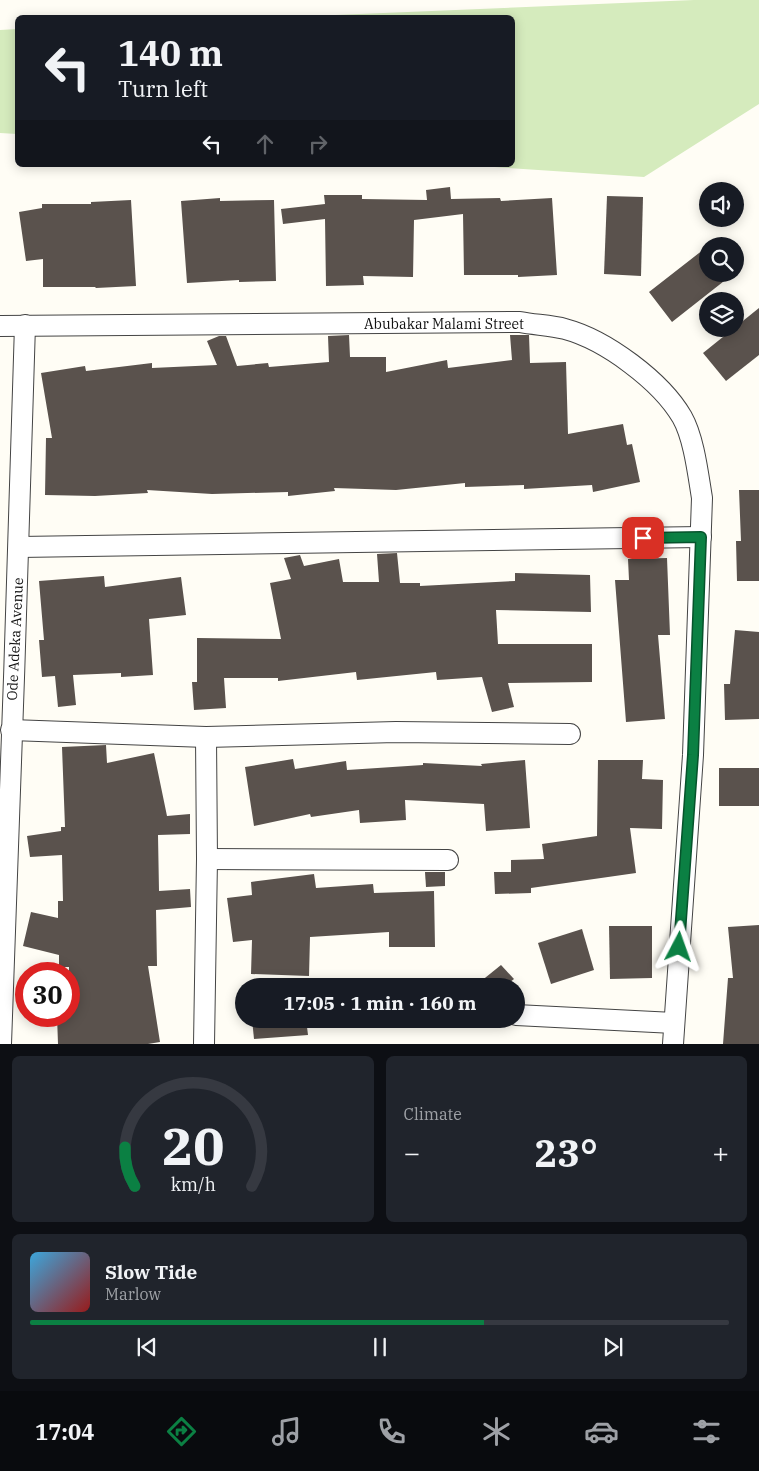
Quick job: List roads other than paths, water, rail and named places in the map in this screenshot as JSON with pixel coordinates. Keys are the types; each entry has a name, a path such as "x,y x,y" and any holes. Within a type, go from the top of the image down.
{"street":[{"name":"Abubakar Malami Street","path":"0,326 520,322 566,329 598,343 627,361 660,389 682,418 695,456 702,498 693,755 673,1044"},
{"name":"Ode Adeka Avenue","path":"1,1044 20,547 25,325"},
{"path":"20,547 701,537"},
{"path":"12,730 206,737 396,732 570,734"},
{"path":"204,1044 207,860 206,737"},
{"path":"207,860 448,860"},
{"path":"525,1015 674,1023"}]}
